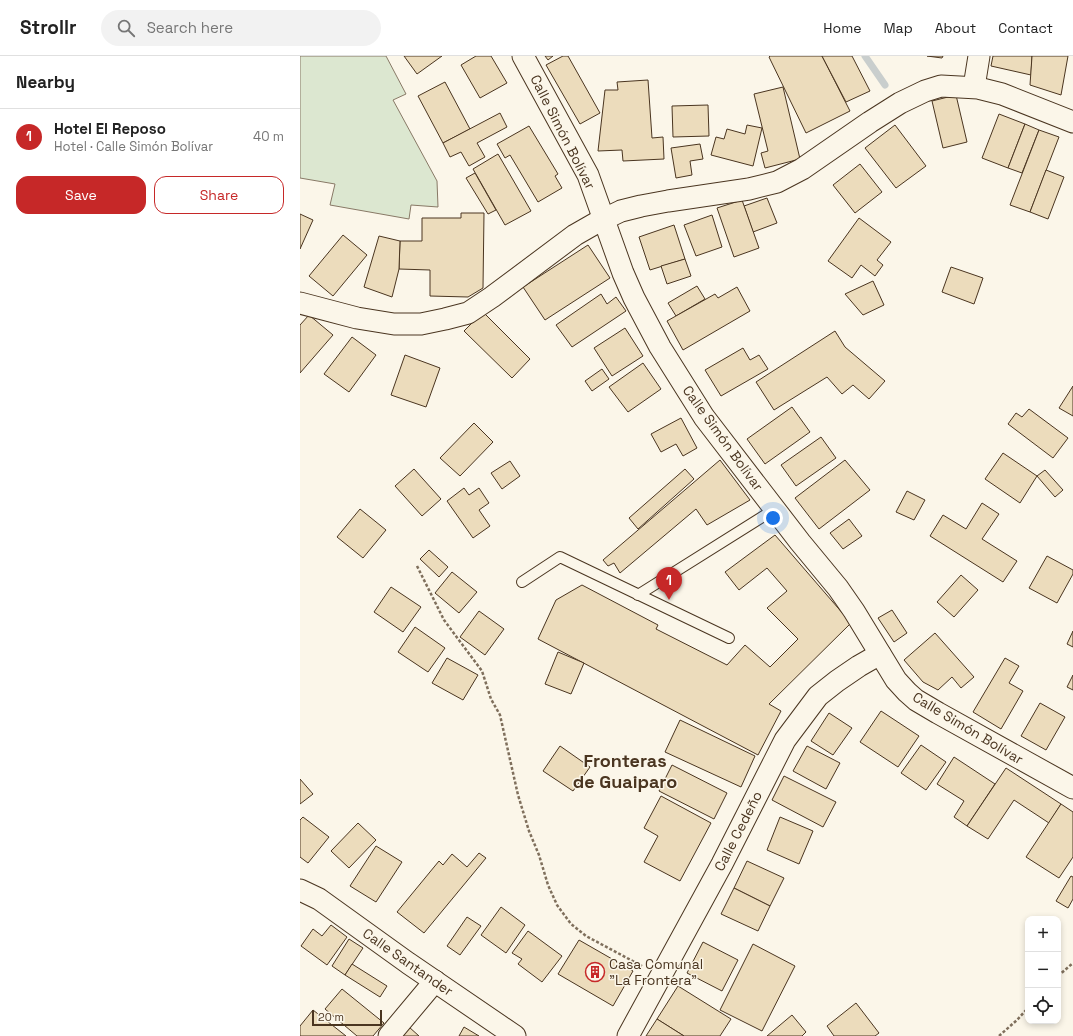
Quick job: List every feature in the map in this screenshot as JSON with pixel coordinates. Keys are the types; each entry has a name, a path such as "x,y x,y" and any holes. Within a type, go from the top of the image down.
{"street":[{"name":"Calle Simón Bolívar","path":"523,56 588,175 623,273 634,298 660,347 704,417 838,588 854,611 896,680 916,700 1073,788"},
{"path":"974,87 979,56"},
{"path":"300,303 357,318 394,324 421,324 468,312 492,298 575,235 604,219 641,206 749,189 777,182 802,169 870,122 924,91 941,86 974,87 1002,94 1073,122"},
{"name":"Calle Cedeño","path":"628,1036 722,864 785,740 818,696 859,666 880,654"},
{"name":"Calle Santander","path":"300,890 319,898 515,1036"},
{"path":"389,1036 435,981"}],"lane":[{"path":"638,594 775,508"},
{"path":"522,582 560,558 729,638"}],"path":[{"path":"417,566 444,620 482,671 491,700 500,715 516,788 529,831 539,855 548,885 557,905 572,924 586,936 661,976"},
{"path":"1061,973 1073,963"},
{"path":"999,1036 1018,1020 1025,1012"}],"green space":[{"path":"300,56 386,56 406,94 393,100 437,181 438,207 411,205 409,219 330,205 335,184 300,178"}],"building":[{"path":"404,56 442,56 417,74"},
{"path":"476,56 491,56 507,83 480,98 461,65"},
{"path":"545,56 553,56 548,60"},
{"path":"563,56 568,56 600,113 580,124 546,65"},
{"path":"822,56 850,111 806,133 769,57"},
{"path":"822,56 852,56 870,91 846,102"},
{"path":"927,56 943,56 942,58"},
{"path":"993,56 1032,56 1031,75 991,66"},
{"path":"1032,56 1068,56 1061,95 1030,85"},
{"path":"648,80 652,138 663,137 664,159 623,161 622,150 598,151 605,90 618,90 617,82"},
{"path":"445,82 470,129 443,143 418,96"},
{"path":"783,87 800,159 765,168 761,153 768,151 754,94"},
{"path":"956,95 967,142 943,148 932,101"},
{"path":"708,105 709,136 673,137 672,106"},
{"path":"500,113 507,127 477,143 485,157 469,166 461,152 450,157 443,143"},
{"path":"999,114 1025,124 1008,168 982,158"},
{"path":"1025,124 1039,130 1022,173 1008,168"},
{"path":"747,125 762,128 753,166 711,155 716,137 724,139 727,129 745,134"},
{"path":"895,125 926,166 896,188 865,148"},
{"path":"529,126 558,174 555,176 562,188 538,202 510,155 505,158 497,144"},
{"path":"1039,130 1059,137 1030,212 1010,205"},
{"path":"700,144 703,159 690,161 692,175 676,178 671,148"},
{"path":"498,154 531,211 505,225 473,169"},
{"path":"860,164 882,192 855,213 833,185"},
{"path":"1046,170 1064,177 1048,219 1030,212"},
{"path":"475,173 496,210 488,214 466,178"},
{"path":"767,198 777,223 753,232 744,206"},
{"path":"742,200 759,248 734,257 717,208"},
{"path":"461,213 484,213 483,288 468,297 430,296 430,270 399,269 400,241 422,241 422,218 461,218"},
{"path":"300,214 313,220 300,249"},
{"path":"712,215 722,247 696,256 684,225"},
{"path":"859,218 891,242 877,260 883,265 875,276 861,265 852,278 828,261"},
{"path":"674,225 685,259 650,270 639,237"},
{"path":"343,235 367,255 333,296 309,276"},
{"path":"379,236 400,241 399,269 392,297 364,287"},
{"path":"588,245 610,278 545,320 523,287"},
{"path":"685,259 691,276 667,284 661,266"},
{"path":"951,267 983,278 974,304 942,292"},
{"path":"873,281 884,305 863,315 845,294"},
{"path":"697,286 705,299 676,316 668,303"},
{"path":"737,287 750,311 683,350 667,321 715,294 718,298"},
{"path":"601,294 607,304 616,297 626,311 572,347 556,325"},
{"path":"483,312 530,359 512,378 464,331"},
{"path":"309,315 333,335 300,373 300,325"},
{"path":"625,328 643,356 612,376 594,348"},
{"path":"835,331 845,347 885,381 869,399 853,385 842,394 827,377 774,410 756,382"},
{"path":"352,337 376,355 349,392 324,374"},
{"path":"743,348 750,360 759,355 768,369 721,396 705,370"},
{"path":"405,355 440,368 426,407 391,395"},
{"path":"643,363 661,389 628,412 609,387"},
{"path":"602,369 609,379 592,391 585,381"},
{"path":"1073,386 1073,416 1059,408"},
{"path":"792,407 810,432 765,464 747,439"},
{"path":"1029,409 1068,438 1053,458 1008,424 1016,413 1022,417"},
{"path":"681,418 697,448 683,456 676,444 661,452 651,434"},
{"path":"474,423 493,442 460,476 440,458"},
{"path":"821,437 836,458 796,486 781,465"},
{"path":"1003,453 1037,476 1020,503 985,479"},
{"path":"720,460 750,500 707,525 696,509 620,573 614,563 608,566 603,560"},
{"path":"845,460 870,490 819,529 795,498"},
{"path":"510,461 520,476 502,489 491,473"},
{"path":"414,469 441,499 422,516 395,486"},
{"path":"685,469 694,479 638,529 629,518"},
{"path":"1045,470 1063,490 1055,497 1037,476"},
{"path":"464,488 469,495 479,488 489,503 479,510 490,526 473,538 447,501"},
{"path":"907,491 925,500 914,520 896,512"},
{"path":"982,503 999,514 982,539 1017,561 1003,582 930,536 943,515 966,529"},
{"path":"360,509 386,530 363,558 337,537"},
{"path":"849,519 862,536 843,549 830,533"},
{"path":"775,535 851,623 769,704 781,711 758,755 538,639 556,600 582,585 658,625 656,629 727,665 745,645 770,667 798,639 767,608 787,591 767,568 739,590 725,572"},
{"path":"429,550 448,567 439,577 420,559"},
{"path":"1047,556 1073,570 1073,574 1057,603 1029,588"},
{"path":"452,572 477,592 459,613 435,593"},
{"path":"961,575 978,590 954,617 937,602"},
{"path":"391,587 421,607 403,632 374,612"},
{"path":"892,610 907,633 894,642 878,618"},
{"path":"479,611 504,629 485,655 460,637"},
{"path":"415,627 445,648 428,672 398,652"},
{"path":"1073,631 1073,647 1067,644"},
{"path":"935,633 974,677 961,688 952,677 938,690 923,682 904,660"},
{"path":"558,652 584,663 571,694 545,684"},
{"path":"447,658 478,675 463,700 432,683"},
{"path":"1005,658 1019,666 1009,683 1023,691 1001,729 973,712"},
{"path":"1073,675 1073,690 1067,687"},
{"path":"1040,703 1065,717 1046,750 1021,736"},
{"path":"881,711 919,736 898,767 860,742"},
{"path":"829,713 852,728 833,755 811,741"},
{"path":"680,720 755,756 741,787 665,752"},
{"path":"921,745 946,762 926,790 901,773"},
{"path":"560,746 590,767 573,791 543,771"},
{"path":"807,746 840,763 826,789 793,771"},
{"path":"954,757 995,784 967,826 954,817 964,801 937,784"},
{"path":"672,765 727,793 714,819 659,791"},
{"path":"1006,768 1061,804 1049,823 1014,800 988,839 967,826"},
{"path":"784,776 836,802 823,827 772,800"},
{"path":"300,779 313,794 300,804"},
{"path":"661,796 711,823 680,881 644,862 658,836 644,828"},
{"path":"1061,804 1073,812 1073,857 1059,878 1026,857"},
{"path":"303,817 329,837 308,863 300,857 300,820"},
{"path":"780,817 813,831 799,864 767,850"},
{"path":"358,823 376,840 349,868 331,851"},
{"path":"376,846 402,862 376,902 350,886"},
{"path":"479,853 486,858 424,933 397,912 439,861 443,865 452,854 467,867"},
{"path":"747,861 784,878 770,906 734,888"},
{"path":"1071,876 1073,877 1073,899 1068,908 1056,901"},
{"path":"734,888 770,906 758,931 721,914"},
{"path":"501,907 525,925 506,953 481,935"},
{"path":"467,917 481,926 460,955 447,946"},
{"path":"331,925 347,937 327,965 301,946 313,929 322,936"},
{"path":"528,931 562,956 542,982 518,964 522,959 512,953"},
{"path":"349,939 363,948 345,975 332,966"},
{"name":"Casa Comunal \"La Frontera\"","path":"579,940 633,971 613,1006 558,974"},
{"path":"703,942 738,960 722,991 687,973"},
{"path":"753,944 795,966 762,1031 720,1010"},
{"path":"352,964 387,986 380,997 345,975"},
{"path":"678,986 731,1019 720,1036 684,1036 657,1019"},
{"path":"342,989 384,1023 373,1036 357,1036 325,1009"},
{"path":"856,1003 879,1033 875,1036 834,1036 827,1026"},
{"path":"313,1010 346,1036 300,1036 300,1026"},
{"path":"792,1015 806,1032 802,1036 767,1036"},
{"path":"657,1019 684,1036 646,1036"},
{"path":"409,1027 419,1036 404,1036 402,1034"},
{"path":"464,1027 479,1036 459,1036"}],"waterway":[{"path":"865,56 885,85"}],"place":[{"name":"Hotel El Reposo","path":"669,600"},
{"name":"Casa Comunal \"La Frontera\"","path":"595,972"}],"district":[{"name":"Fronteras de Guaiparo","path":"625,771"}]}
